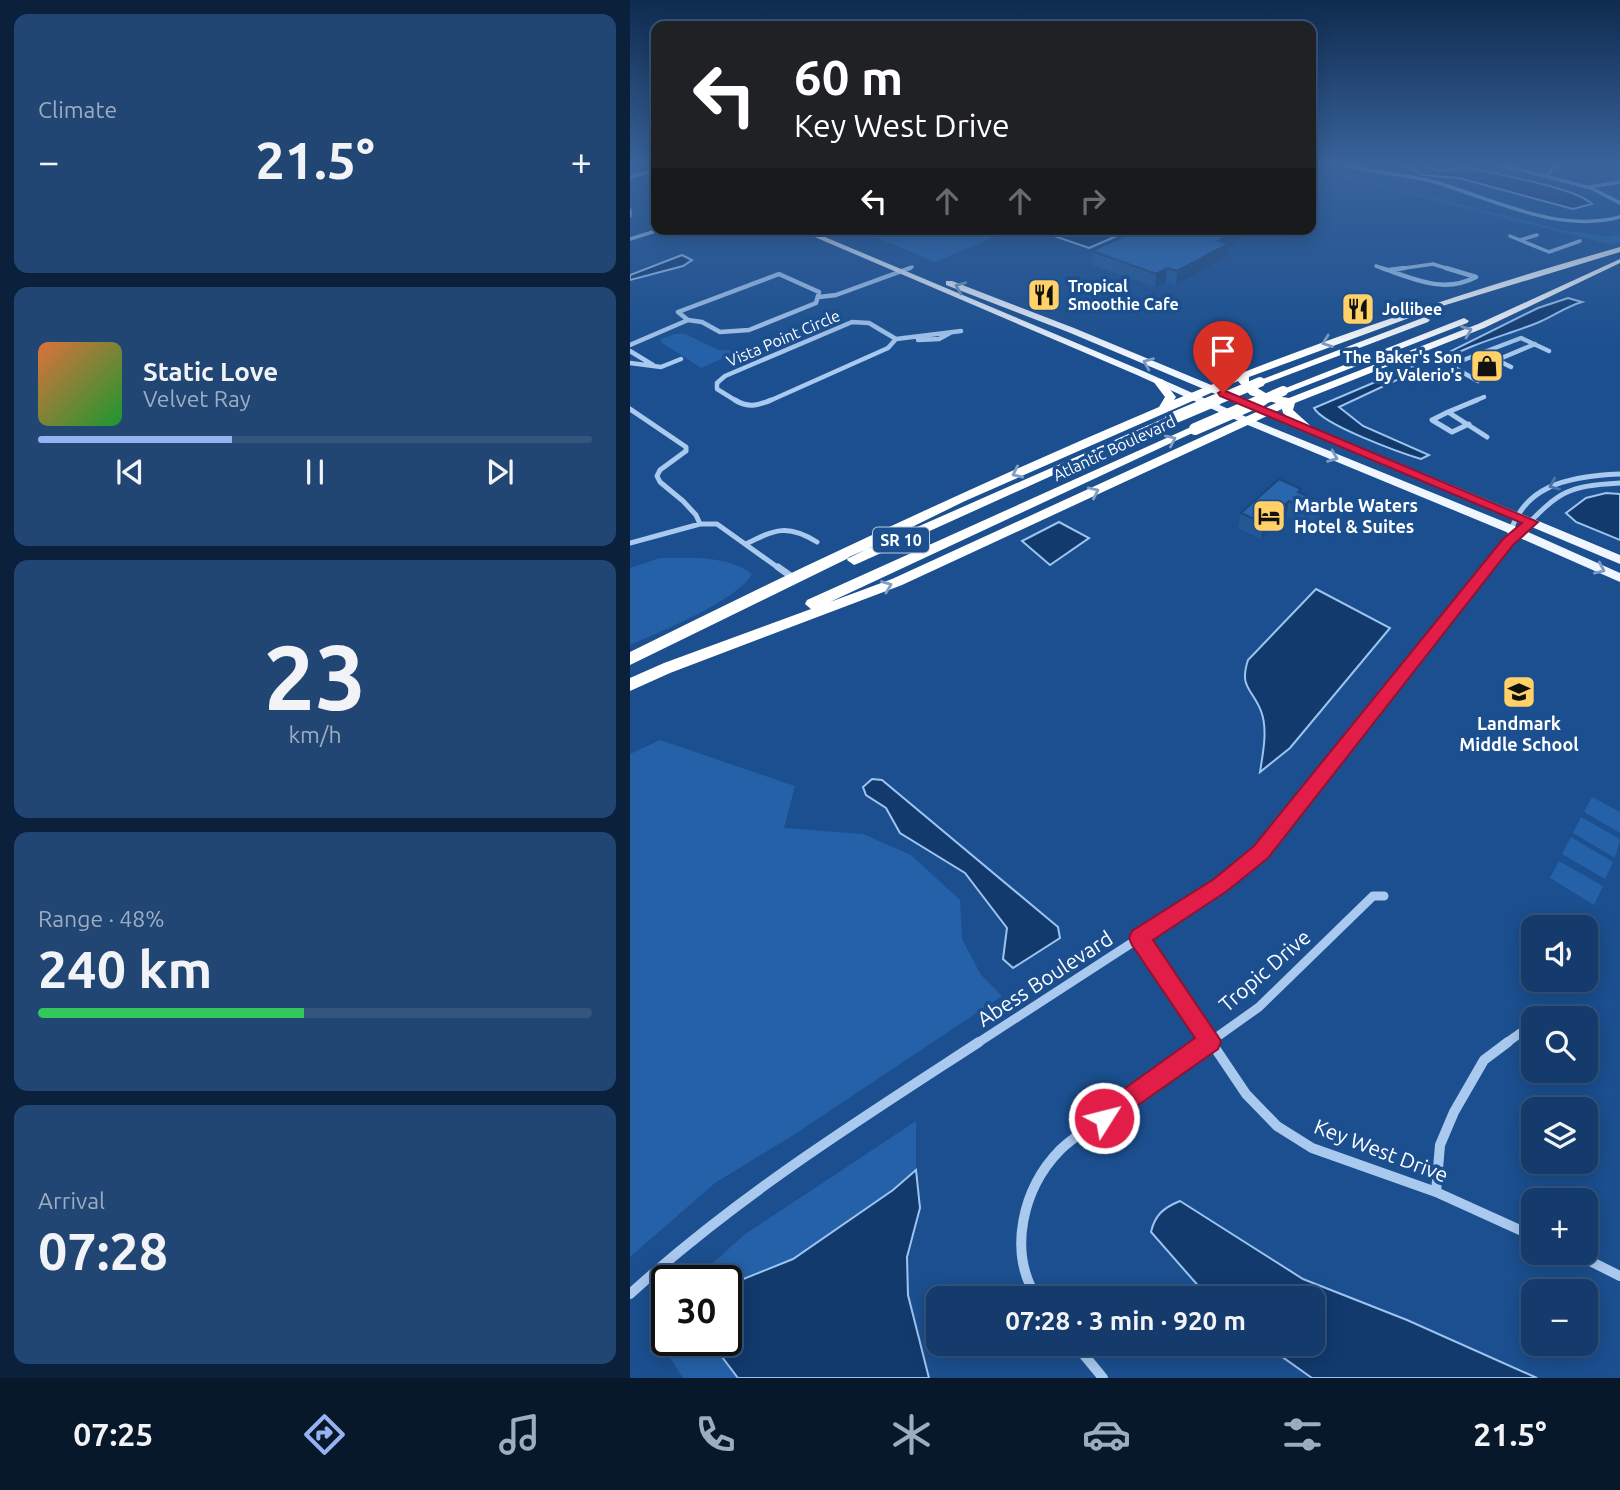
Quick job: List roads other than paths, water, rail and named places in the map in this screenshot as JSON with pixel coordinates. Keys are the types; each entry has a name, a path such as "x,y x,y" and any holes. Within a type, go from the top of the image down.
{"highway":[{"name":"Atlantic Boulevard","path":"630,659 1168,414 1620,249"},
{"path":"1168,414 1192,397 1243,374 1425,308 1544,269 1602,254"},
{"name":"Atlantic Boulevard","path":"630,685 959,539 1195,429 1287,396 1619,260"},
{"path":"1243,374 1244,384 1254,393 1270,399 1287,396 1488,323 1619,260"},
{"path":"1540,286 1619,260"},
{"path":"1495,310 1506,303"},
{"path":"1158,381 1171,397 1168,414"},
{"path":"662,670 897,582 1268,412 1287,396"},
{"path":"1287,396 1287,411 1309,430"},
{"path":"630,659 792,577 1168,414 1185,410 1202,417 1210,428 1207,440"}],"main road":[{"path":"813,235 1247,421 1508,528 1620,578"},
{"path":"835,235 1211,388 1620,560"}],"street":[{"path":"630,239 651,232"},
{"path":"1519,240 1537,234"},
{"path":"1510,236 1549,252 1580,241"},
{"path":"1445,267 1453,263"},
{"path":"1376,266 1389,270 1448,287 1476,277 1445,267 1423,264 1389,270"},
{"path":"819,297 836,295 912,267"},
{"path":"632,341 688,320 702,321 720,332 749,330 816,303 819,292 779,274 678,312 688,320"},
{"name":"Vista Point Circle","path":"896,339 887,348 772,402 745,406 717,389 720,379 725,376 844,324 869,323 896,339 907,338"},
{"path":"959,330 931,340 907,338 945,331 959,330"},
{"path":"1478,381 1453,368 1453,365 1521,338 1549,351"},
{"path":"1497,360 1535,344"},
{"path":"630,351 656,367"},
{"path":"1483,353 1511,367"},
{"path":"630,363 656,367 681,359"},
{"path":"1469,424 1452,432 1432,420 1484,397"},
{"path":"630,409 686,447 686,451 660,470 657,477 696,515 700,524"},
{"path":"1448,412 1487,437"},
{"path":"1508,542 1508,528 1528,501 1554,484 1587,475 1620,474"},
{"name":"Abess Boulevard","path":"630,1294 686,1243 783,1170 1221,885 1261,852 1508,542 1521,534 1542,508 1561,494 1588,486 1620,483"},
{"path":"630,543 700,524 717,524 792,577"},
{"path":"746,544 785,528 795,529 817,542"},
{"name":"Tropic Drive","path":"1032,1286 1025,1269 1022,1240 1031,1190 1041,1172 1062,1149 1259,1007 1373,896 1384,897"},
{"name":"Key West Drive","path":"1140,938 1246,1094 1277,1126 1330,1156 1436,1192 1521,1231"},
{"path":"1436,1192 1440,1145 1454,1112 1484,1060 1521,1033"},
{"path":"1598,1265 1620,1276"},
{"path":"1085,1356 1103,1378"}],"place":[{"name":"Tropical Smoothie Cafe","path":"1044,295"},
{"name":"Jollibee","path":"1358,309"},
{"name":"The Baker's Son by Valerio's","path":"1487,366"},
{"name":"Marble Waters Hotel & Suites","path":"1269,516"},
{"name":"Landmark Middle School","path":"1519,692"}]}
